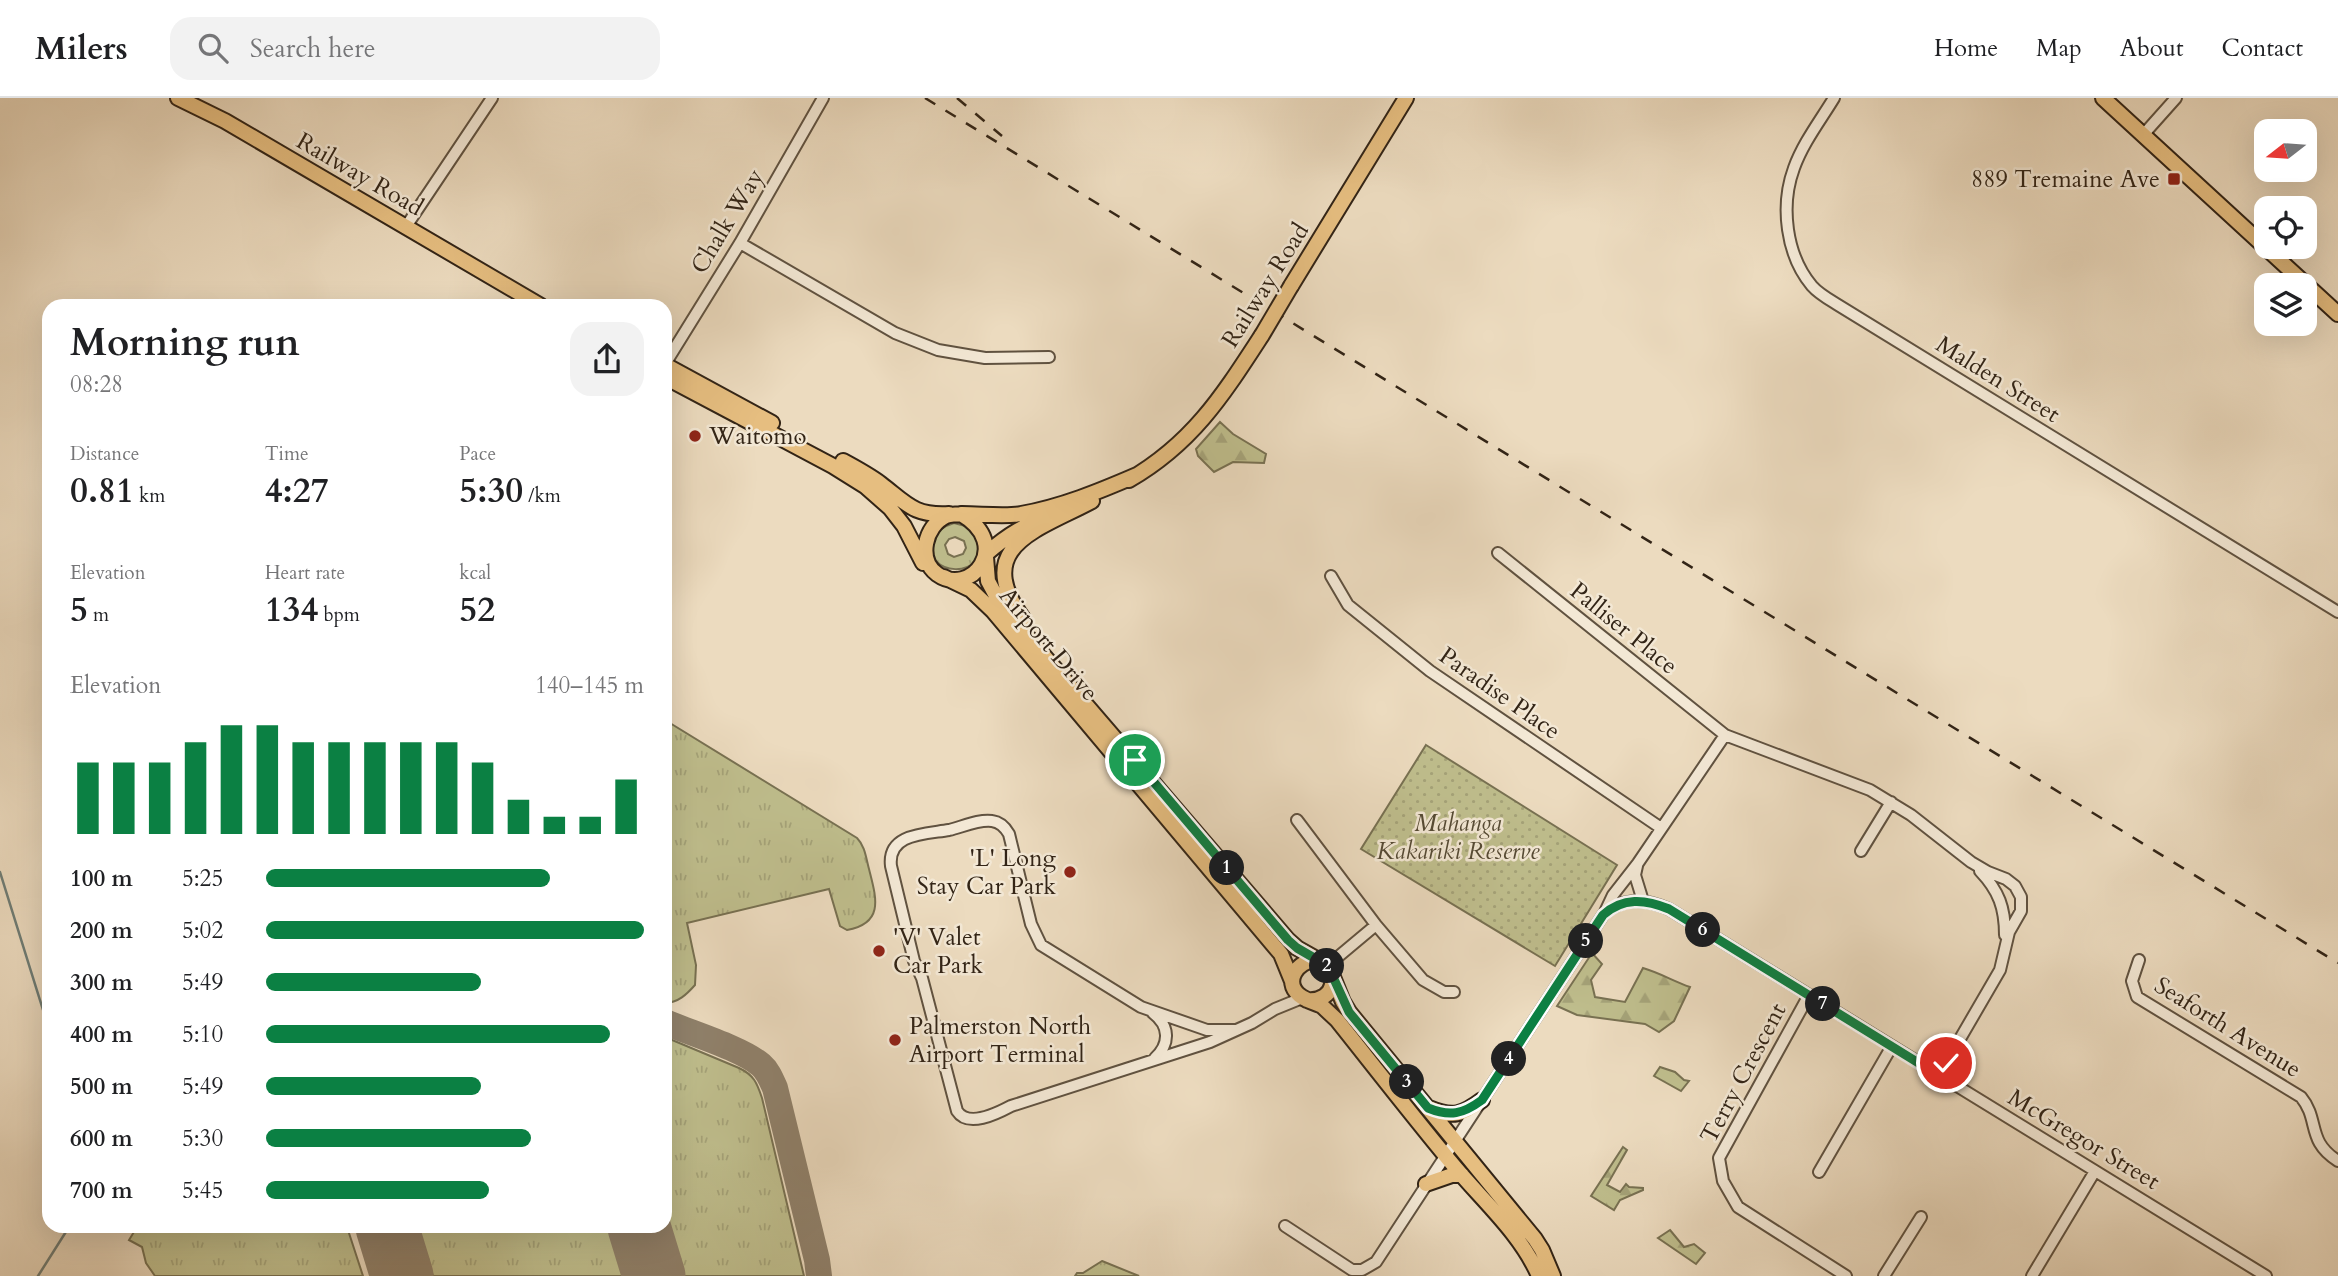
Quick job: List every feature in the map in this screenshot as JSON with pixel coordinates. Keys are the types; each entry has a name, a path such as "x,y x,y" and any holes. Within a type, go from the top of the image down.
{"main road":[{"name":"Railway Road","path":"178,98 225,121 529,299"},
{"path":"2103,98 2338,314"},
{"name":"Railway Road","path":"986,556 1005,537 1022,527 1103,495 1137,475 1174,449 1211,411 1262,335 1400,101"},
{"name":"Railway Road","path":"517,292 533,299"},
{"name":"Railway Road","path":"672,368 869,476 913,509 929,514 997,517 1020,514 1079,498 1137,475"},
{"path":"672,381 835,467 873,492 904,526 924,564 941,576 954,579 973,574 980,567 986,556 982,531 975,523 958,514 944,517 927,539 926,559 931,568 941,576"},
{"path":"672,390 681,390 734,419 770,433"},
{"path":"1076,691 1015,608 1007,589 1005,570 1010,552 1020,538 1103,495"},
{"name":"Airport Drive","path":"986,556 988,581 996,599 1288,940 1327,967"},
{"name":"Airport Drive","path":"941,576 971,590 993,611 1281,954 1299,991"},
{"path":"1299,991 1297,968 1302,963 1315,960 1327,967 1349,1012 1535,1239 1553,1276"},
{"path":"1299,991 1320,999 1326,996 1332,985 1327,967"},
{"path":"1299,991 1330,1012 1525,1250 1539,1276"},
{"path":"1428,1108 1452,1115 1461,1113 1482,1100"},
{"path":"1426,1184 1452,1175 1462,1175"}],"street":[{"path":"405,228 492,98"},
{"name":"Chalk Way","path":"672,353 740,243 823,98"},
{"name":"Malden Street","path":"1834,98 1793,170 1786,199 1788,233 1798,263 1813,288 2338,612"},
{"path":"2143,135 2176,98"},
{"path":"740,243 895,333 938,350 985,358 1049,356"},
{"name":"Palliser Place","path":"1498,553 1725,735 1870,790 1911,815 1971,862"},
{"name":"Paradise Place","path":"1331,576 1348,605 1430,671 1661,828"},
{"path":"1285,1226 1352,1270 1362,1270 1376,1262 1456,1143 1603,915 1613,895 1638,863 1725,735"},
{"path":"1861,851 1891,802"},
{"path":"1297,820 1376,925 1423,980 1444,992 1454,992"},
{"path":"1154,1059 1165,1043 1166,1029 1157,1016 1041,946 1031,924 1009,834 1001,824 986,821 946,831 933,831 905,839 894,848 891,866 914,961 922,978 960,1116 971,1119 998,1113 1011,1106 1210,1042 1258,1020 1299,991"},
{"path":"1971,862 2006,878 2019,891 2021,911 2005,945"},
{"path":"1938,1075 2003,961 2005,917 1997,891 1971,862"},
{"path":"1603,915 1623,902 1643,901 1635,875 1638,863"},
{"name":"McGregor Street","path":"1643,901 1669,909 2266,1276"},
{"path":"1327,967 1376,925"},
{"name":"Seaforth Avenue","path":"2139,960 2132,981 2137,997 2301,1097 2309,1111 2318,1141 2326,1152 2338,1161"},
{"name":"Terry Crescent","path":"1809,995 1719,1158 1723,1181 1738,1207 1846,1276"},
{"path":"1141,1007 1207,1030 1235,1030"},
{"path":"1819,1172 1892,1046"},
{"path":"2032,1276 2095,1171"},
{"path":"1884,1276 1921,1217"}],"green space":[{"path":"1220,422 1233,434 1266,454 1264,463 1233,462 1214,472 1198,456 1196,449"},
{"path":"954,523 969,527 979,540 980,553 975,562 966,568 945,567 936,561 932,552 935,536 941,529","holes":["955,537 964,541 966,548 963,554 954,557 948,554 945,545 949,539"]},
{"path":"672,724 857,838 865,852 875,899 873,915 859,927 847,930 840,926 829,889 687,923 696,965 695,985 672,1002"},
{"name":"Mahanga Kakariki Reserve","path":"1426,745 1617,865 1555,966 1361,849"},
{"path":"1592,953 1602,964 1591,980 1595,997 1625,1002 1643,968 1690,987 1674,1021 1659,1032 1645,1024 1577,1015 1557,1006"},
{"path":"672,1040 739,1068 752,1077 762,1098 804,1276 433,1276 420,1233 672,1233"},
{"path":"1660,1067 1689,1081 1681,1091 1654,1076"},
{"path":"1623,1147 1627,1150 1607,1185 1620,1192 1626,1184 1643,1190 1620,1200 1614,1210 1591,1196"},
{"path":"1670,1230 1684,1247 1694,1244 1705,1253 1696,1264 1658,1238"},
{"path":"133,1233 349,1233 363,1276 155,1276 146,1263 142,1247 129,1240"},
{"path":"1102,1261 1139,1276 1075,1276"}],"waterway":[{"path":"0,872 42,1007"},
{"path":"38,1276 65,1233"}],"taxiway":[{"path":"672,1025 741,1053 761,1065 767,1073 775,1088 819,1276"}],"runway":[{"path":"389,1233 402,1276"},
{"path":"641,1233 654,1276"}],"railway":[{"path":"925,98 2338,963"},
{"path":"957,98 1002,136"}],"place":[{"name":"889 Tremaine Ave","path":"2174,179"},
{"name":"Waitomo","path":"695,436"},
{"name":"'L' Long Stay Car Park","path":"1070,872"},
{"name":"'V' Valet Car Park","path":"879,951"},
{"name":"Palmerston North Airport Terminal","path":"895,1040"}],"route":[{"path":"1135,760 1288,940 1328,966 1349,1012 1428,1108 1440,1113 1461,1113 1482,1100 1603,915 1613,906 1633,901 1643,901 1669,909 1938,1075 1946,1063"}]}
